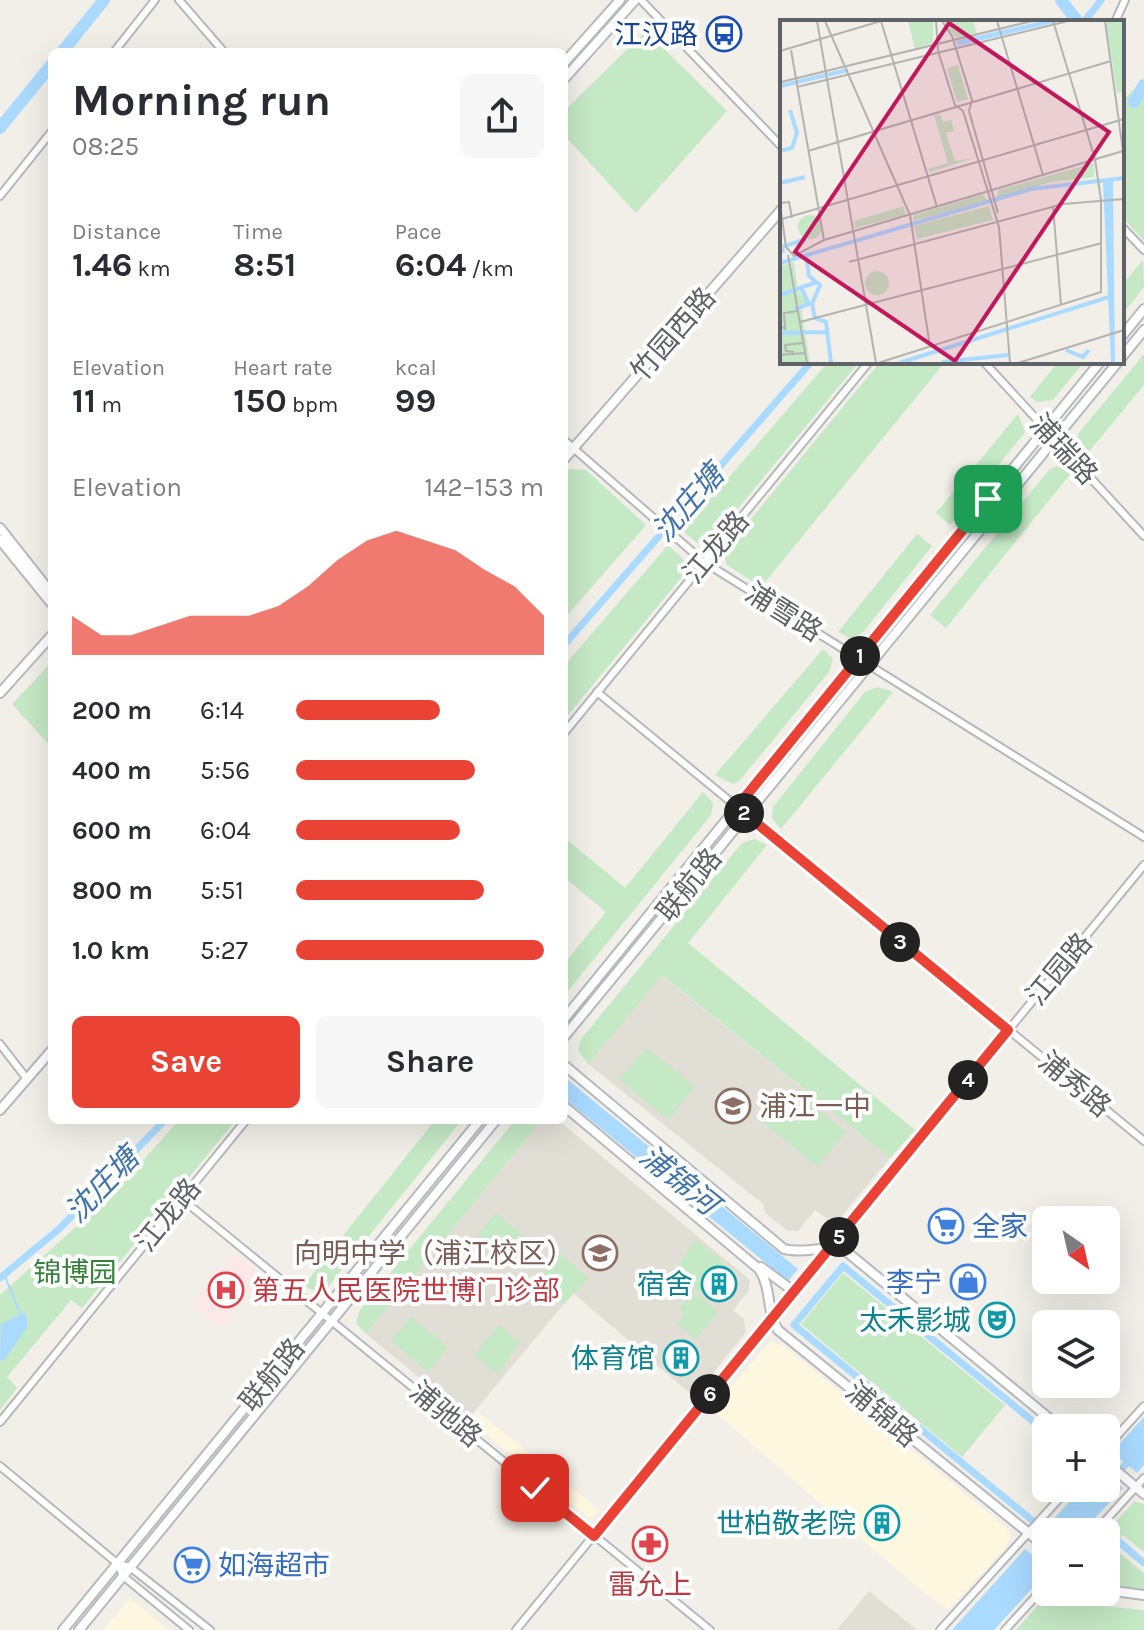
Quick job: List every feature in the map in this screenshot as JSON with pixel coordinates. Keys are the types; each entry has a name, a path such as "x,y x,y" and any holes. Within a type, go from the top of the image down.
{"street":[{"path":"117,48 155,0"},
{"path":"179,0 221,48"},
{"path":"568,58 620,0"},
{"path":"568,75 635,0"},
{"path":"641,0 780,145"},
{"path":"1116,20 1125,0"},
{"path":"0,196 48,136"},
{"name":"竹园西路","path":"568,454 780,211"},
{"path":"1124,229 1144,250"},
{"path":"1124,334 1144,309"},
{"name":"联航路","path":"1124,355 1144,330"},
{"name":"江龙路","path":"568,728 867,364"},
{"name":"浦瑞路","path":"986,364 1144,536"},
{"name":"联航路","path":"568,1014 1098,364"},
{"name":"联航路","path":"568,1032 1117,364"},
{"name":"浦雪路","path":"568,445 704,562 1144,837"},
{"path":"0,528 48,589"},
{"path":"0,540 48,599"},
{"path":"0,693 48,639"},
{"name":"浦秀路","path":"597,692 1144,1141"},
{"name":"江园路","path":"516,1630 1144,865"},
{"path":"0,1044 27,1079"},
{"path":"0,1110 48,1055"},
{"path":"568,1068 784,1249 800,1252 830,1247 847,1252 1044,1414"},
{"path":"568,1109 750,1261 792,1290 796,1289"},
{"name":"江龙路","path":"0,1422 243,1124"},
{"name":"联航路","path":"63,1630 477,1124"},
{"name":"联航路","path":"79,1630 493,1124"},
{"name":"浦驰路","path":"182,1199 710,1630"},
{"path":"750,1261 766,1279 772,1319"},
{"name":"浦锦路","path":"772,1319 778,1330 1032,1533"},
{"path":"1120,1433 1144,1406"},
{"path":"0,1466 118,1564 130,1567 210,1630"},
{"path":"1120,1474 1144,1494"},
{"path":"1106,1518 1133,1485 1144,1478"},
{"path":"1041,1518 1056,1502"},
{"path":"940,1630 1032,1533"},
{"path":"118,1564 123,1576 189,1630"},
{"path":"1120,1592 1144,1595"},
{"path":"1005,1630 1032,1600"}],"shaded area":[{"name":"浦江一中","path":"661,975 890,1158 839,1219 826,1218 815,1210 798,1231 788,1231 765,1213 763,1204 588,1064"},
{"name":"向明中学（浦江校区）","path":"539,1124 563,1124 750,1280 749,1290 733,1310 744,1319 746,1332 694,1397 573,1293 469,1418 366,1334"},
{"name":"第五人民医院世博门诊部","path":"234,1253 261,1274 220,1327 191,1305"},
{"path":"770,1342 784,1346 1009,1530 1011,1536 1006,1547 949,1609 925,1594 711,1409"},
{"path":"478,1412 600,1511 592,1518 585,1516 470,1421"},
{"path":"869,1591 917,1630 837,1630"},
{"path":"130,1598 168,1630 103,1630"}],"green space":[{"path":"646,31 727,111 636,213 568,139 568,107"},
{"path":"1137,86 1144,93 1144,241 1124,219 1124,100"},
{"path":"1143,260 1144,287 1124,312 1124,283"},
{"path":"1144,354 1144,385 1086,455 1078,445 1078,434"},
{"path":"826,364 857,364 711,541 697,543 683,531"},
{"path":"878,364 943,364 761,587 727,565 723,553"},
{"path":"1056,364 1082,364 1053,400 1037,402 1030,397"},
{"path":"1018,414 1025,432 950,525 936,513"},
{"path":"1065,466 1072,472 946,628 930,615 1049,470"},
{"path":"568,470 586,470 646,525 568,614"},
{"path":"917,534 932,546 863,632 852,639 838,632"},
{"path":"668,545 684,560 684,574 568,715 568,661"},
{"path":"823,649 833,659 829,672 739,781 733,784 715,775"},
{"path":"48,666 48,744 12,704"},
{"path":"878,687 893,692 781,829 772,818 773,807 865,692"},
{"path":"703,792 713,803 711,815 568,991 568,959 606,912 568,880 568,840 625,888"},
{"path":"755,839 767,845 688,943 915,1130 890,1158 662,975 588,1064 578,1050 581,1039 742,843"},
{"path":"647,1048 695,1087 668,1120 619,1079"},
{"path":"791,1087 846,1132 817,1166 761,1121"},
{"name":"锦博园","path":"175,1124 233,1124 82,1308 71,1300 7,1377 17,1388 0,1410 0,1295 117,1190"},
{"path":"432,1124 459,1124 327,1288 317,1293 304,1285"},
{"path":"512,1124 539,1124 366,1334 356,1323 360,1310"},
{"path":"496,1213 535,1246 517,1268 478,1234"},
{"path":"695,1239 724,1263 700,1293 674,1273"},
{"path":"560,1254 588,1278 564,1304 536,1281"},
{"path":"843,1273 1005,1405 962,1457 801,1324"},
{"path":"692,1291 718,1312 696,1339 677,1324 685,1313 679,1308"},
{"path":"411,1317 448,1347 428,1372 391,1341"},
{"path":"499,1325 520,1343 497,1374 474,1355"},
{"path":"1135,1501 1144,1504 1144,1552 1123,1535 1120,1538 1119,1518"},
{"path":"1120,1554 1144,1573 1144,1589 1120,1586"},
{"path":"1037,1606 1104,1606 1144,1610 1144,1630 1016,1630"}],"water":[{"name":"浦锦河","path":"568,1080 798,1269 788,1281 568,1101"},
{"path":"25,1312 28,1326 6,1358 0,1361 1,1324"},
{"path":"1144,1417 1144,1465 1137,1473 1120,1459 1120,1443"},
{"path":"1069,1502 1110,1502 1095,1518 1055,1518"},
{"path":"1025,1549 1032,1555 1032,1588 994,1630 952,1630"}],"waterway":[{"path":"65,48 104,0"},
{"path":"1061,0 1076,20"},
{"name":"沈庄塘","path":"1086,20 1101,0"},
{"path":"0,128 48,69"},
{"path":"1134,102 1144,85"},
{"name":"沈庄塘","path":"568,640 809,364"},
{"name":"沈庄塘","path":"0,1278 59,1229 161,1124"},
{"path":"1032,1421 843,1266 794,1325 1032,1520"},
{"path":"4,1274 20,1313"},
{"path":"1120,1470 1144,1444"},
{"path":"1120,1543 1144,1563"}],"place":[{"name":"江汉路","path":"724,34"},
{"name":"浦江一中","path":"733,1106"},
{"name":"全家","path":"946,1226"},
{"name":"向明中学（浦江校区）","path":"600,1253"},
{"name":"李宁","path":"968,1282"},
{"name":"宿舍","path":"719,1284"},
{"name":"第五人民医院世博门诊部","path":"226,1290"},
{"name":"太禾影城","path":"997,1320"},
{"name":"体育馆","path":"681,1358"},
{"name":"世柏敬老院","path":"882,1523"},
{"name":"雷允上","path":"650,1544"},
{"name":"如海超市","path":"192,1565"}],"route":[{"path":"535,1488 594,1536 1008,1030 737,807 988,499"}]}
